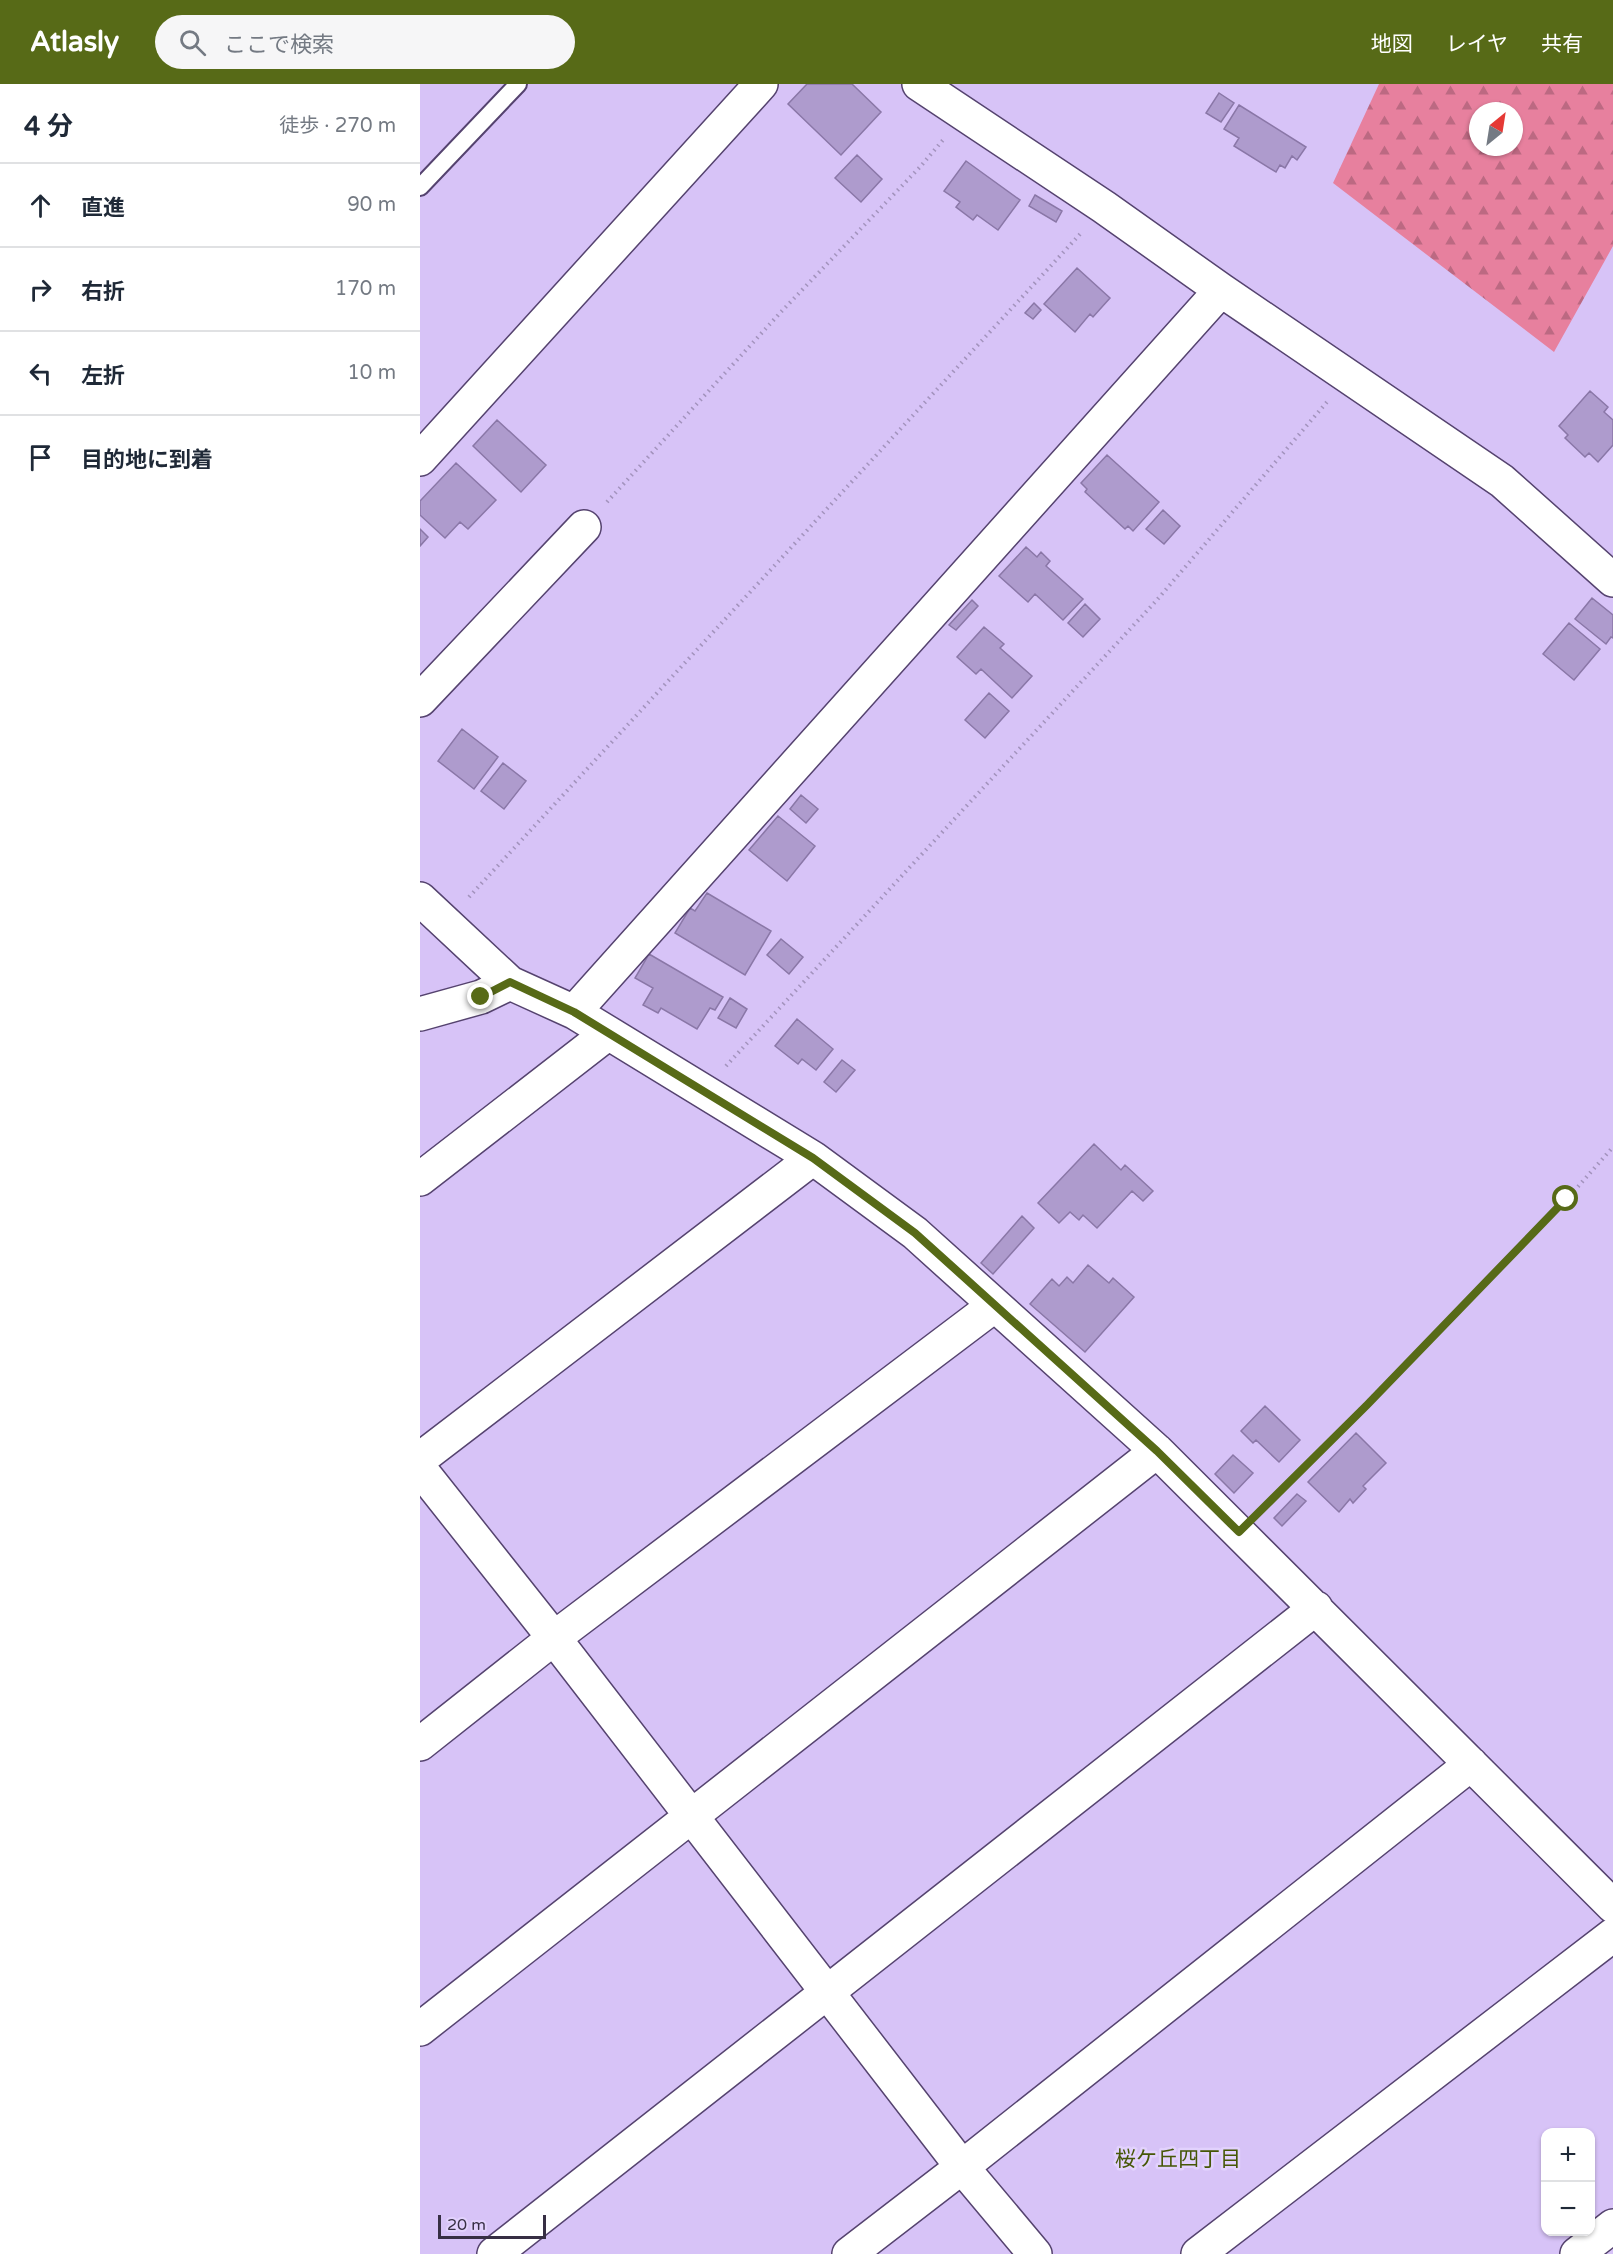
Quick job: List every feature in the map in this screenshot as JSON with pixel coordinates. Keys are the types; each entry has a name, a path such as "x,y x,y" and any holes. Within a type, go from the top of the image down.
{"street":[{"path":"420,459 761,84"},
{"path":"919,84 1104,207 1221,290 1502,481 1613,580"},
{"path":"574,1012 1221,290"},
{"path":"420,700 584,527"},
{"path":"420,899 510,982 574,1012 813,1158 915,1233 1157,1451 1613,1906"},
{"path":"420,1014 481,997 510,982"},
{"path":"420,1179 608,1034"},
{"path":"420,1459 813,1158"},
{"path":"420,1744 554,1638 995,1305"},
{"path":"420,2030 1157,1451"},
{"path":"420,1469 554,1638 962,2168 1035,2254"},
{"path":"494,2254 1316,1608"},
{"path":"849,2254 962,2168 1471,1764"},
{"path":"1198,2254 1613,1935"},
{"path":"1577,2254 1612,2247"}],"lane":[{"path":"420,187 518,84"}],"path":[{"path":"584,527 780,313 920,168 964,114"},
{"path":"446,923 1104,207"},
{"path":"702,1091 1156,601 1349,376"},
{"path":"1239,1532 1566,1199 1613,1147"}],"green space":[{"path":"1379,84 1613,84 1613,246 1554,352 1333,183"}],"building":[{"path":"807,84 852,84 881,112 841,155 788,104"},
{"path":"1219,93 1234,103 1221,122 1206,113"},
{"path":"1239,105 1306,147 1297,160 1292,156 1285,168 1280,165 1276,172 1234,146 1239,138 1224,129"},
{"path":"857,155 882,179 861,202 835,178"},
{"path":"966,161 1020,200 998,230 977,215 973,220 956,207 960,202 944,191"},
{"path":"1035,195 1062,211 1056,222 1029,206"},
{"path":"1077,268 1110,298 1093,317 1090,314 1075,332 1044,304"},
{"path":"1034,303 1041,310 1033,319 1025,313"},
{"path":"1590,391 1608,407 1604,412 1613,420 1613,445 1598,462 1589,453 1585,457 1565,438 1568,435 1559,426"},
{"path":"497,420 546,465 521,492 473,446"},
{"path":"1107,455 1159,502 1133,531 1128,526 1125,529 1085,492 1087,489 1081,483"},
{"path":"456,463 496,500 468,529 460,522 445,538 420,515 420,501"},
{"path":"1163,510 1180,526 1164,544 1146,529"},
{"path":"420,529 428,537 420,546"},
{"path":"1026,547 1037,557 1041,552 1050,561 1046,566 1083,599 1063,620 1035,594 1028,602 999,576"},
{"path":"1592,598 1613,615 1613,638 1611,637 1606,644 1575,619"},
{"path":"972,600 978,606 956,630 949,625"},
{"path":"1085,604 1100,619 1083,637 1068,623"},
{"path":"1569,623 1600,649 1574,680 1543,654"},
{"path":"984,627 1004,644 1000,648 1032,676 1012,698 981,669 976,674 957,657"},
{"path":"989,693 1009,711 985,738 965,720"},
{"path":"462,729 498,757 474,789 438,761"},
{"path":"503,763 526,781 504,809 481,791"},
{"path":"801,795 818,809 806,823 790,809"},
{"path":"778,816 815,846 787,881 749,850"},
{"path":"707,893 771,931 745,975 675,933 690,908 695,911"},
{"path":"781,939 803,957 789,974 767,955"},
{"path":"649,954 723,997 715,1010 710,1008 697,1029 661,1008 658,1013 643,1005 653,988 635,978"},
{"path":"730,998 747,1009 736,1028 718,1018"},
{"path":"797,1019 833,1049 816,1070 802,1059 798,1064 775,1046"},
{"path":"842,1060 855,1070 836,1092 824,1082"},
{"path":"1094,1144 1121,1170 1125,1165 1153,1191 1143,1201 1132,1191 1097,1228 1083,1215 1079,1220 1070,1212 1059,1223 1038,1203"},
{"path":"1022,1216 1034,1228 993,1274 981,1263"},
{"path":"1088,1265 1109,1283 1113,1278 1134,1297 1085,1352 1030,1304 1052,1279 1059,1286 1067,1277 1073,1283"},
{"path":"1265,1406 1300,1440 1279,1462 1256,1440 1253,1443 1241,1431"},
{"path":"1356,1433 1386,1463 1363,1486 1366,1489 1353,1503 1350,1499 1339,1512 1308,1482"},
{"path":"1233,1455 1253,1473 1234,1493 1215,1474"},
{"path":"1297,1494 1306,1501 1282,1526 1274,1518"}],"district":[{"name":"桜ケ丘四丁目","path":"1178,2159"}],"route":[{"path":"481,997 510,982 574,1012 813,1158 915,1233 1157,1451 1239,1532 1367,1405 1566,1199"}]}
